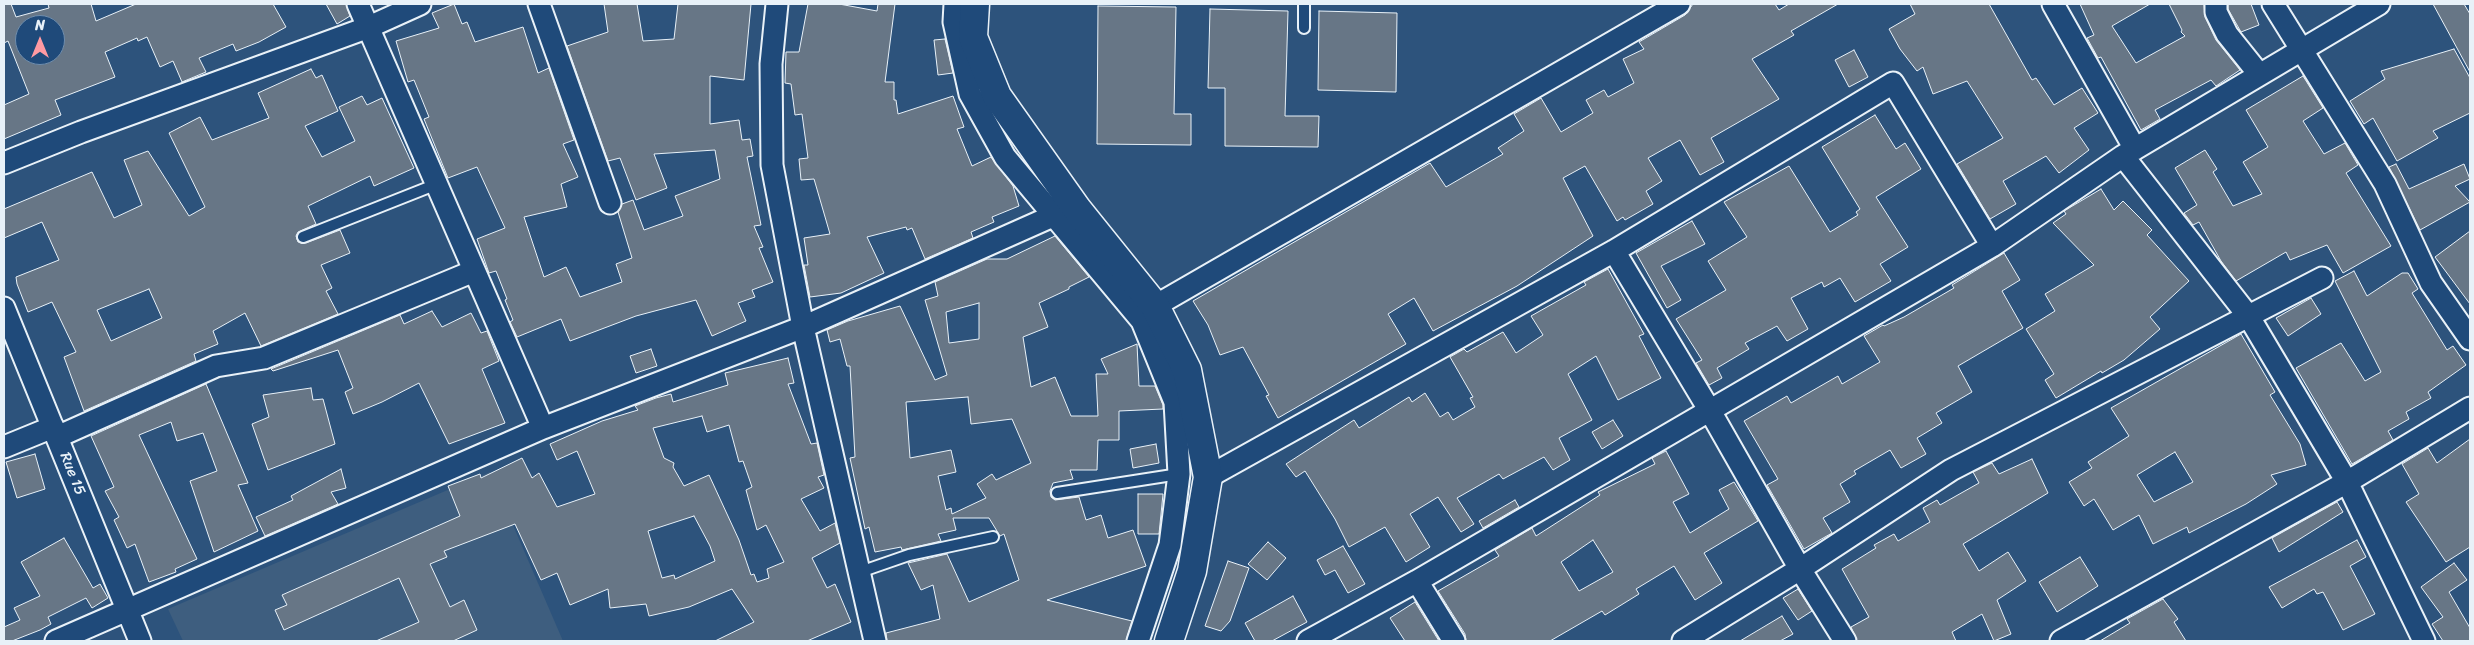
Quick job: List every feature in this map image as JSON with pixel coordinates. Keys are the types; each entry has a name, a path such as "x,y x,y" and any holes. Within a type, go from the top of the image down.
{"main road":[{"path":"976,4 973,36 997,96 1066,212 1155,306 1187,370 1208,477 1192,571 1169,641"}],"street":[{"path":"358,4 543,428"},
{"path":"4,163 81,132 369,27 420,4"},
{"path":"538,4 610,203"},
{"path":"777,4 771,64 772,165 802,327 875,641"},
{"path":"955,4 954,22 970,94 1005,157 1066,212 1142,321 1175,402 1179,474 1170,545 1138,641"},
{"path":"1155,306 1679,4"},
{"path":"2053,4 2129,152 2249,316 2347,482 2424,641"},
{"path":"2216,4 2216,12 2228,34 2259,74"},
{"path":"2273,4 2385,184 2431,282 2470,339"},
{"path":"1308,641 1417,581 1992,246 2129,152 2301,48 2379,4"},
{"path":"1208,477 1614,251 1893,83 1992,246"},
{"path":"56,641 543,428 802,327 1066,212"},
{"path":"1614,251 1710,411 1800,568 1845,641"},
{"path":"4,447 55,432 216,366 264,358 474,271"},
{"path":"1683,641 1951,470 2322,278"},
{"name":"Rue 15","path":"4,308 140,641"},
{"path":"2061,641 2347,482 2470,408"},
{"path":"1417,581 1454,641"}],"lane":[{"path":"1304,4 1304,28"},
{"path":"304,237 437,184"},
{"path":"1057,493 1179,474"},
{"path":"860,572 909,554 993,536"}],"shaded area":[{"path":"490,472 563,641 183,641 168,609"}],"building":[{"path":"4,4 11,4 15,15 15,59 8,41 4,43"},
{"path":"48,4 91,4 96,21 136,4 273,4 286,27 259,42 236,51 233,44 199,58 206,72 182,82 173,61 160,67 147,37 138,41 137,38 105,52 115,77 55,100 61,115 4,139 4,105 29,94 18,65 65,65 65,15 23,15 49,8"},
{"path":"326,4 346,4 350,16 337,24"},
{"path":"454,4 462,24 467,22 475,42 523,27 538,73 549,68 574,140 563,144 578,177 561,184 567,207 524,217 544,277 566,267 580,297 622,282 616,264 632,258 618,212 622,204 633,200 644,230 683,216 675,196 720,179 715,150 654,154 667,188 636,200 620,158 608,161 567,46 608,32 604,4 637,4 643,41 674,39 678,4 751,4 744,80 710,76 710,124 739,120 742,140 750,139 753,156 747,157 761,225 754,226 763,247 759,248 773,282 752,290 755,297 738,303 746,321 712,336 696,300 636,316 570,341 561,319 517,337 510,322 513,320 496,271 489,273 477,239 505,228 477,167 448,178 424,119 429,117 414,80 408,82 396,41 439,28 432,13"},
{"path":"808,4 839,4 877,11 878,4 895,4 885,82 894,82 894,100 896,100 898,114 953,96 964,127 957,129 972,166 991,157 1013,186 1019,206 992,217 994,222 971,232 973,238 925,259 912,228 907,230 906,227 867,237 884,273 841,293 810,297 804,265 808,265 804,238 830,234 814,179 801,180 799,159 808,158 802,114 795,115 791,84 785,83 786,52 799,52"},
{"path":"1693,4 1775,4 1779,10 1789,4 1838,4 1791,31 1794,35 1752,59 1779,99 1711,138 1724,162 1700,175 1680,140 1648,158 1662,181 1646,191 1653,204 1625,220 1623,217 1617,221 1585,166 1563,178 1593,236 1517,286 1433,331 1414,298 1388,314 1406,344 1278,418 1266,396 1269,395 1243,347 1220,355 1208,325 1193,301 1430,163 1446,187 1503,154 1498,148 1524,131 1514,114 1541,98 1561,132 1593,113 1586,100 1604,90 1608,97 1634,83 1623,59 1644,49 1639,42 1685,15"},
{"path":"1910,4 1989,4 2032,80 2036,78 2054,105 2082,88 2098,113 2074,128 2089,150 2059,173 2046,156 2003,181 2016,204 1990,219 1957,164 2003,138 1967,81 1933,94 1923,67 1917,71 1900,49 1889,29 1915,14"},
{"path":"2080,4 2150,4 2112,26 2136,63 2185,36 2181,32 2182,30 2169,4 2204,4 2205,17 2216,40 2240,70 2216,86 2211,80 2155,110 2160,119 2141,130 2101,57 2098,58 2087,38 2094,35"},
{"path":"2228,4 2251,4 2259,25 2241,32 2228,9"},
{"path":"2433,4 2464,4 2470,14 2470,72"},
{"path":"1098,6 1176,7 1174,114 1191,114 1191,145 1097,144"},
{"path":"1210,9 1288,11 1285,116 1319,116 1318,147 1225,146 1225,88 1208,88"},
{"path":"1319,11 1397,13 1396,92 1318,90"},
{"path":"945,39 953,73 938,75 934,40"},
{"path":"2454,49 2470,78 2470,113 2433,131 2438,138 2397,161 2373,118 2364,124 2350,101 2385,79 2381,71"},
{"path":"1854,50 1868,77 1849,87 1835,60"},
{"path":"311,69 316,78 322,75 338,111 305,126 322,157 355,141 339,107 362,96 367,105 382,98 414,168 374,186 370,176 308,206 316,224 298,232 296,236 298,242 306,243 340,230 350,253 321,265 332,288 326,291 338,314 261,346 245,313 213,331 218,344 194,354 196,361 84,411 64,357 76,352 52,302 28,312 17,284 16,277 59,260 42,222 4,238 4,209 92,172 114,218 142,205 124,160 148,151 189,216 205,207 169,133 200,117 212,140 269,118 258,93","holes":["149,289 162,318 111,341 97,310"]},
{"path":"2303,76 2323,108 2303,121 2324,154 2345,143 2358,165 2346,173 2391,246 2343,273 2327,245 2290,260 2286,252 2236,281 2221,261 2199,222 2193,225 2184,213 2197,205 2175,168 2205,150 2217,169 2213,172 2233,206 2262,194 2243,162 2268,147 2246,110"},
{"path":"1875,115 1896,149 1905,143 1921,169 1876,197 1908,247 1880,264 1891,281 1855,302 1840,278 1824,287 1822,282 1791,298 1808,329 1787,341 1777,326 1745,343 1749,349 1717,368 1722,378 1709,385 1696,363 1702,360 1676,319 1726,290 1708,261 1747,237 1724,202 1789,166 1830,232 1858,215 1856,212 1860,209 1822,147"},
{"path":"2396,164 2409,189 2464,164 2470,179 2455,186 2470,202 2420,230 2389,167"},
{"path":"2101,189 2114,210 2123,201 2152,230 2147,235 2189,281 2150,317 2160,329 2124,360 2102,373 2101,371 2056,398 2045,380 2054,374 2026,329 2055,311 2045,294 2094,265 2053,223 2066,214 2064,211"},
{"path":"1692,221 1705,244 1661,266 1681,300 1667,308 1636,253"},
{"path":"2470,231 2470,304 2435,257"},
{"path":"1055,236 1089,277 1039,303 1048,327 1023,337 1031,387 1055,377 1071,416 1098,416 1096,374 1108,374 1101,359 1137,344 1139,386 1155,386 1163,405 1163,409 1119,411 1119,440 1098,440 1097,470 1070,470 1073,479 1053,483 1050,491 1051,497 1055,500 1079,497 1086,520 1101,515 1108,538 1133,530 1146,566 1047,600 1132,621 1126,641 887,641 886,633 940,619 933,585 921,590 908,563 947,554 969,602 1019,580 1004,534 1000,536 989,518 953,518 956,530 938,534 941,541 902,550 901,547 875,552 869,527 865,529 850,458 855,457 850,366 847,366 840,339 830,342 827,330 848,321 900,306 935,380 947,375 925,300 938,296 935,282 987,259 1007,259","holes":["979,303 979,339 949,343 946,312","968,397 971,424 1012,419 1031,463 996,480 992,474 977,484 986,498 952,514 951,508 946,510 938,476 956,472 951,450 910,458 906,402"]},
{"path":"2004,253 2020,280 2002,291 2023,328 1958,366 1972,392 1936,413 1942,423 1917,438 1926,454 1901,468 1890,450 1854,471 1856,474 1840,484 1850,502 1823,518 1832,533 1804,549 1767,485 1778,479 1744,421 1787,396 1791,403 1838,376 1842,384 1880,362 1864,336 1883,325 1904,317 1954,288 1952,285"},
{"path":"1608,269 1644,334 1639,336 1661,378 1618,400 1596,356 1568,374 1592,420 1559,438 1570,460 1553,470 1544,457 1503,479 1499,474 1457,498 1474,524 1461,532 1438,497 1410,514 1430,547 1406,562 1385,527 1349,547 1335,519 1305,471 1296,477 1286,464 1354,420 1359,428 1409,397 1412,402 1425,393 1440,417 1448,412 1453,420 1475,407 1470,398 1473,397 1450,357 1464,349 1467,352 1503,332 1516,353 1543,335 1531,316 1586,285 1584,282"},
{"path":"2354,271 2367,296 2402,273 2408,273 2418,289 2412,293 2447,350 2453,346 2466,365 2428,392 2431,398 2406,412 2409,419 2388,431 2393,440 2352,464 2296,368 2341,343 2365,381 2381,372 2335,281"},
{"path":"2311,298 2321,314 2288,336 2276,318"},
{"path":"432,311 442,327 471,313 481,333 487,331 499,361 482,369 505,423 449,444 419,383 353,414 345,392 353,388 338,350 273,371 271,369 400,315 404,324"},
{"path":"2241,334 2275,392 2270,395 2300,444 2306,465 2271,475 2277,484 2246,504 2189,533 2187,527 2153,544 2139,515 2113,530 2094,499 2084,506 2069,482 2092,468 2088,462 2129,436 2111,408","holes":["2175,452 2193,482 2154,502 2137,475"]},
{"path":"651,349 657,366 636,373 630,356"},
{"path":"788,358 794,383 788,384 811,444 817,443 824,475 818,477 824,488 801,499 820,531 835,523 840,543 812,558 827,588 835,584 851,622 807,641 715,641 754,622 732,589 689,607 649,616 646,604 610,608 608,589 570,605 557,573 541,580 515,524 444,551 447,557 430,564 450,607 464,600 477,630 453,641 376,641 419,622 399,578 284,630 275,610 287,605 282,595 460,516 448,486 480,474 481,478 522,458 532,478 539,473 557,507 595,494 577,451 557,460 550,444 602,421 638,410 635,406 656,398 671,394 673,402 728,385 725,373","holes":["702,416 707,432 729,425 739,462 743,461 752,487 746,490 757,530 766,525 784,562 767,569 769,578 757,582 754,574 751,575 739,540 709,475 684,486 673,467 674,463 664,458 653,428","694,516 710,546 715,561 675,579 674,575 662,578 648,531"]},
{"path":"206,384 248,483 238,485 258,531 214,552 190,481 217,471 203,433 177,441 171,422 139,435 197,559 175,569 176,572 149,582 135,544 127,548 114,520 119,517 105,491 114,487 91,436"},
{"path":"311,388 313,400 323,399 335,444 268,470 252,424 269,417 263,395"},
{"path":"1613,420 1623,436 1602,449 1592,432"},
{"path":"2470,439 2470,547 2446,562 2406,502 2419,494 2402,464 2428,448 2437,463"},
{"path":"1156,444 1159,463 1133,468 1130,449"},
{"path":"1666,451 1689,494 1673,502 1690,533 1729,509 1719,490 1734,482 1758,521 1704,553 1722,583 1695,600 1674,566 1636,589 1639,594 1605,615 1602,611 1550,641 1466,641 1465,634 1438,591 1499,556 1495,550 1532,528 1536,536 1600,495 1598,492 1655,464 1652,458","holes":["1593,540 1613,572 1579,591 1561,562"]},
{"path":"35,454 45,489 17,498 6,462"},
{"path":"2032,459 2048,493 1963,544 1979,571 2008,552 2026,581 1997,600 2011,634 1994,641 1982,614 1952,632 1956,641 1857,641 1851,627 1869,617 1842,569 1876,548 1874,545 1894,534 1898,541 1930,522 1923,508 1937,500 1940,505 1979,483 1973,472 1992,463 1999,474"},
{"path":"341,469 346,488 331,492 338,504 265,536 256,517 293,500 291,496"},
{"path":"1138,494 1163,494 1159,534 1138,534"},
{"path":"1515,500 1519,507 1483,528 1479,521"},
{"path":"2337,502 2343,512 2279,552 2272,538"},
{"path":"64,538 93,588 100,584 108,598 92,608 86,598 48,617 51,624 40,630 12,641 4,641 4,627 20,620 14,608 40,596 21,562"},
{"path":"2357,540 2366,557 2350,566 2375,614 2343,630 2323,592 2317,594 2314,589 2282,608 2269,587"},
{"path":"1268,542 1286,558 1267,580 1248,564"},
{"path":"1343,546 1365,584 1348,593 1335,570 1325,575 1317,560"},
{"path":"2080,557 2098,586 2057,612 2039,582"},
{"path":"1228,561 1249,568 1230,621 1221,631 1205,626"},
{"path":"2454,563 2467,580 2449,592 2470,628 2470,641 2443,641 2432,624 2443,617 2421,587"},
{"path":"1798,589 1812,611 1798,620 1783,598"},
{"path":"1293,596 1307,622 1272,641 1255,641 1245,623"},
{"path":"2163,599 2178,619 2174,622 2186,641 2100,641 2130,623 2127,619"},
{"path":"1415,602 1439,641 1405,641 1390,618"},
{"path":"1782,616 1793,634 1780,641 1740,641"}]}
